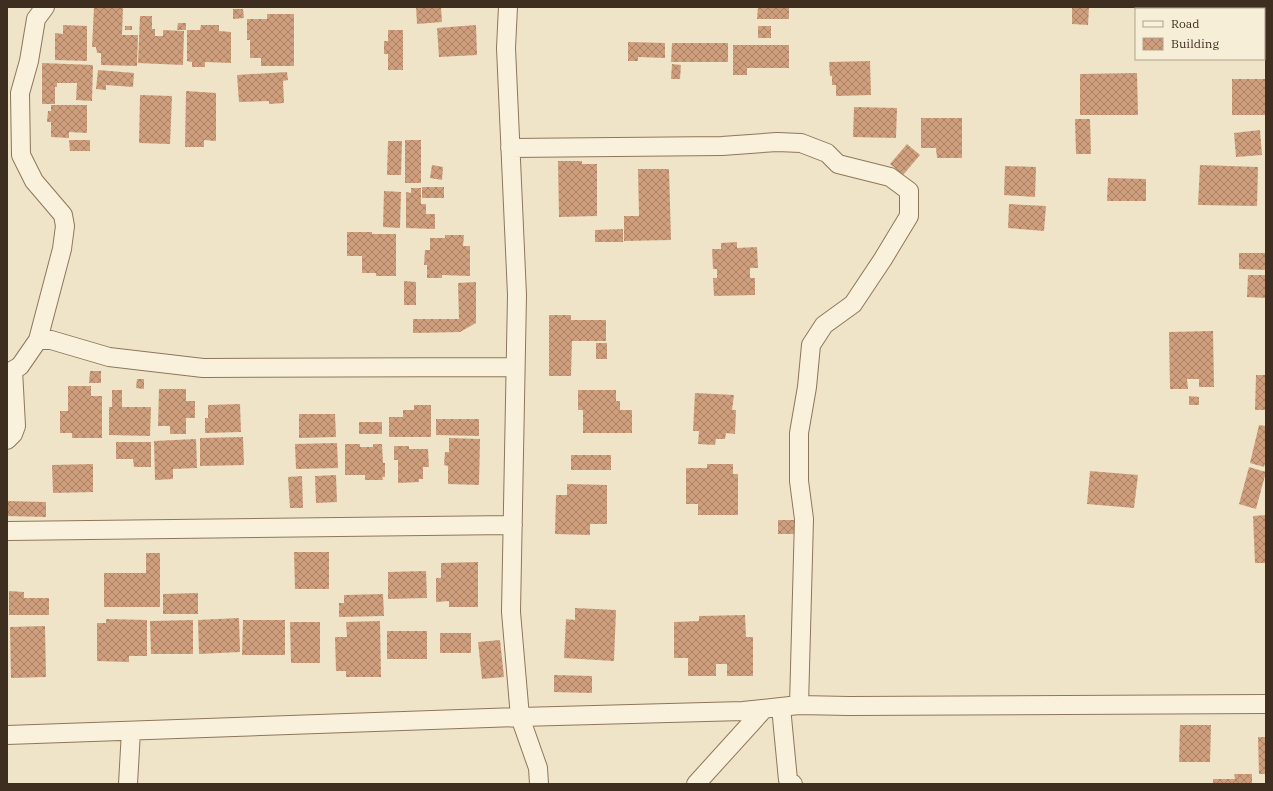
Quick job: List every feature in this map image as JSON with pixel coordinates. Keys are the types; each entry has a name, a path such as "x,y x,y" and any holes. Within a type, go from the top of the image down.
{"street":[{"path":"7,440 16,426 10,372 20,366 38,340 62,249 65,226 63,215 34,181 21,155 20,93 29,61 36,19 45,7"},
{"path":"508,7 506,48 517,295 511,612 520,717 538,768 539,784"},
{"path":"510,148 722,146 778,142 801,143 827,153 838,164 890,177 909,191 908,216 883,259 853,304 824,325 811,345 807,387 799,433 799,481 804,519 799,705"},
{"path":"38,340 51,340 109,357 203,368 515,367"},
{"path":"7,531 513,525"},
{"path":"7,735 520,717 742,711 799,705 1266,704"},
{"path":"781,707 788,780 793,784"},
{"path":"696,784 764,709"},
{"path":"128,784 131,730"}],"building":[{"path":"94,7 123,7 122,35 138,35 137,66 101,65 101,53 97,53 96,47 92,47"},
{"path":"416,7 441,7 442,22 417,24"},
{"path":"758,7 789,7 789,19 757,19"},
{"path":"1072,7 1089,7 1088,25 1072,24"},
{"path":"233,9 243,9 244,18 233,19"},
{"path":"267,14 294,14 294,66 261,66 261,58 250,58 250,40 247,40 247,19 267,19"},
{"path":"140,16 152,16 152,29 155,29 155,36 163,36 163,30 184,31 183,65 138,63"},
{"path":"178,23 186,23 186,30 177,30"},
{"path":"63,25 87,26 87,61 55,60 55,33 63,34"},
{"path":"201,25 219,25 219,31 231,32 231,63 205,62 205,67 192,67 192,62 187,61 187,30 200,30"},
{"path":"476,25 477,55 439,57 437,28"},
{"path":"125,26 132,26 132,30 125,30"},
{"path":"758,26 771,26 771,38 758,38"},
{"path":"388,30 403,30 403,70 388,70 388,54 384,54 384,41 388,41"},
{"path":"628,42 665,43 665,58 638,57 638,61 628,61"},
{"path":"672,43 728,43 728,62 671,62"},
{"path":"733,45 789,45 789,68 747,68 747,75 733,75"},
{"path":"870,61 871,95 836,96 836,85 832,85 829,62"},
{"path":"42,63 93,65 92,101 76,100 77,83 57,83 57,87 55,87 55,104 42,104"},
{"path":"672,64 681,65 680,79 671,79"},
{"path":"98,70 134,73 133,87 106,85 106,90 96,89"},
{"path":"287,72 288,80 283,81 284,103 269,104 269,101 239,102 237,75"},
{"path":"1137,73 1138,115 1080,115 1080,74"},
{"path":"1232,79 1265,79 1265,115 1232,115"},
{"path":"186,91 216,93 216,141 204,140 204,147 185,147"},
{"path":"140,95 172,96 170,144 139,143"},
{"path":"51,105 87,105 87,133 69,132 69,138 51,137 51,122 47,122 48,111 51,111"},
{"path":"854,107 897,108 896,138 853,137"},
{"path":"921,118 962,118 962,158 937,158 936,148 921,148"},
{"path":"1075,119 1090,119 1091,154 1076,154"},
{"path":"1260,130 1262,155 1236,157 1234,133"},
{"path":"69,140 90,140 90,151 70,151"},
{"path":"405,140 421,140 421,183 405,183"},
{"path":"388,141 402,141 401,175 387,175"},
{"path":"907,144 920,155 903,175 890,164"},
{"path":"558,161 582,161 582,164 597,164 597,216 559,217"},
{"path":"432,165 443,167 442,180 430,178"},
{"path":"1200,165 1258,167 1257,206 1198,205"},
{"path":"1005,166 1036,167 1035,197 1004,195"},
{"path":"638,169 669,169 671,240 624,241 624,216 639,216"},
{"path":"1108,178 1146,179 1146,201 1107,201"},
{"path":"422,187 444,187 444,198 422,198"},
{"path":"411,188 421,188 421,204 426,204 426,214 435,214 435,229 406,228 406,192 411,193"},
{"path":"384,191 401,192 400,228 383,227"},
{"path":"1009,204 1046,206 1044,231 1008,228"},
{"path":"623,229 623,242 595,242 595,230"},
{"path":"347,232 396,234 396,276 376,276 376,273 362,273 362,256 347,256"},
{"path":"445,235 464,235 463,246 470,246 470,276 442,275 442,278 427,278 427,265 424,265 425,250 430,250 430,238 445,238"},
{"path":"737,242 737,248 757,247 758,268 750,268 750,278 755,278 755,295 714,296 713,278 717,278 717,269 713,269 712,249 721,249 721,243"},
{"path":"1239,253 1266,253 1266,270 1239,269"},
{"path":"1248,275 1266,275 1266,298 1247,297"},
{"path":"404,281 416,282 416,305 404,305"},
{"path":"476,282 476,323 460,332 413,333 413,319 459,319 458,283"},
{"path":"549,315 571,315 571,320 606,320 606,341 572,341 571,376 549,376"},
{"path":"1213,331 1214,387 1199,387 1199,379 1187,379 1188,389 1170,389 1169,332"},
{"path":"596,343 607,343 607,359 596,359"},
{"path":"90,371 101,371 101,383 89,383"},
{"path":"1256,375 1266,375 1266,410 1255,410"},
{"path":"137,379 144,379 144,389 136,388"},
{"path":"68,386 91,386 91,396 102,396 102,438 72,438 72,433 60,433 60,411 68,411"},
{"path":"159,389 186,389 186,401 195,401 195,418 186,418 186,434 170,434 170,426 158,426"},
{"path":"112,390 122,390 122,407 151,407 150,436 109,435 109,407 112,407"},
{"path":"578,390 616,390 616,401 620,401 620,410 632,410 632,433 583,433 583,410 578,410"},
{"path":"695,393 734,395 732,410 736,410 735,434 726,433 725,439 716,439 715,445 698,444 699,431 693,431"},
{"path":"1189,396 1199,397 1199,405 1189,405"},
{"path":"240,404 241,432 205,433 205,418 208,418 208,405"},
{"path":"414,405 431,405 431,437 389,437 389,417 403,417 403,410 414,410"},
{"path":"299,414 335,414 336,437 299,438"},
{"path":"436,419 479,419 479,436 436,435"},
{"path":"359,422 382,422 382,434 359,434"},
{"path":"1259,425 1266,426 1266,459 1264,467 1250,463"},
{"path":"243,437 244,465 200,466 200,438"},
{"path":"449,438 480,439 479,485 448,484 448,466 444,465 445,452 449,452"},
{"path":"196,439 197,468 173,469 173,479 155,480 154,441"},
{"path":"116,442 151,442 151,467 134,467 133,459 116,459"},
{"path":"337,443 338,468 296,469 295,444"},
{"path":"345,444 360,444 360,447 373,447 373,444 382,444 383,463 385,463 385,477 382,477 383,480 365,480 365,475 345,475"},
{"path":"394,446 409,446 409,449 428,449 429,467 423,467 423,479 419,479 419,482 398,483 398,460 394,460"},
{"path":"571,455 611,455 611,470 571,470"},
{"path":"93,464 93,492 53,493 52,465"},
{"path":"707,464 733,464 733,474 738,474 738,515 698,515 698,504 686,504 686,468 707,468"},
{"path":"1249,467 1266,472 1256,509 1239,504"},
{"path":"1090,471 1138,475 1134,508 1087,504"},
{"path":"336,475 337,502 316,503 315,476"},
{"path":"302,476 303,508 290,508 288,477"},
{"path":"567,484 607,485 607,524 590,524 590,535 555,534 556,495 567,495"},
{"path":"7,501 46,502 46,517 7,516"},
{"path":"1266,515 1266,563 1255,563 1253,516"},
{"path":"778,520 798,520 798,534 778,534"},
{"path":"294,552 329,552 329,589 295,589"},
{"path":"146,553 160,553 160,607 104,607 104,573 146,573"},
{"path":"478,562 478,607 449,607 449,601 436,602 436,578 441,578 441,563"},
{"path":"426,571 427,598 388,599 388,572"},
{"path":"9,591 24,592 24,598 49,598 49,615 9,615"},
{"path":"198,593 198,614 163,614 163,594"},
{"path":"383,594 384,616 339,617 339,603 344,603 344,595"},
{"path":"575,608 616,610 614,661 564,658 566,619 575,620"},
{"path":"745,615 746,637 753,637 753,676 727,676 727,664 716,664 716,676 688,676 688,658 674,658 674,622 699,621 699,616"},
{"path":"239,618 240,652 199,654 198,620"},
{"path":"106,619 147,620 147,656 129,656 129,662 97,661 97,623 106,623"},
{"path":"193,620 193,654 151,654 150,621"},
{"path":"243,620 285,620 285,655 242,655"},
{"path":"380,621 381,677 346,677 346,671 336,671 335,637 347,637 346,622"},
{"path":"290,622 320,622 320,663 291,663"},
{"path":"45,626 46,677 11,678 10,627"},
{"path":"387,631 427,631 427,659 387,659"},
{"path":"440,633 471,633 471,653 440,653"},
{"path":"500,640 504,677 482,679 478,642"},
{"path":"554,675 592,676 592,693 554,692"},
{"path":"1180,725 1211,725 1210,762 1179,762"},
{"path":"1258,737 1266,737 1266,774 1259,774"},
{"path":"1234,774 1252,774 1252,784 1213,784 1213,779 1235,779"}]}
